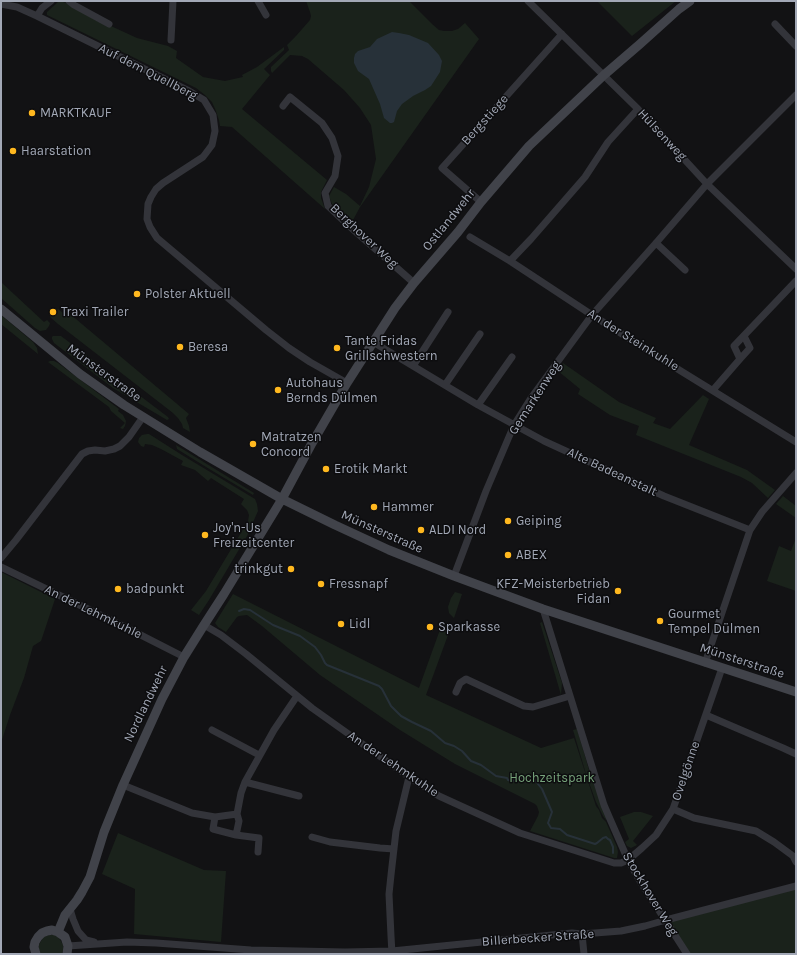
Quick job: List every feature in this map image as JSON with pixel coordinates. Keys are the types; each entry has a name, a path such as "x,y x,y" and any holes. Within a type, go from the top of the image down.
{"main road":[{"name":"Ostlandwehr","path":"282,499 346,383 414,283 529,146 604,75 690,1"},
{"name":"Münsterstraße","path":"1,309 80,374 124,405 282,499 370,541 454,576 543,609 796,692"},
{"name":"Nordlandwehr","path":"58,932 65,915 82,892 90,876 104,832 123,785 162,699 184,657 282,499"},
{"path":"34,954 35,942 38,937 42,933 52,930 65,937 68,950"}],"street":[{"path":"36,16 42,8 51,1"},
{"path":"69,1 109,24"},
{"path":"171,40 174,1"},
{"path":"258,1 266,15"},
{"name":"Hülsenweg","path":"528,1 638,109 707,184 796,269"},
{"name":"Auf dem Quellberg","path":"1,4 17,7 189,91 204,100 213,115 215,131 212,145 203,157 163,183 156,190 148,204 147,219 150,227 157,238 266,330 310,362 346,383"},
{"path":"775,24 796,46"},
{"name":"Bergstiege","path":"481,202 442,168 562,34"},
{"name":"Gemarkenweg","path":"454,576 486,491 514,425 531,398 592,315 707,184 796,95"},
{"name":"Berghover Weg","path":"283,106 290,97 322,123 332,138 338,156 335,176 325,192 328,206 414,283"},
{"path":"510,261 585,177 608,142 638,109"},
{"name":"An der Steinkuhle","path":"470,237 796,442"},
{"path":"656,243 685,270"},
{"path":"740,359 734,346 796,281"},
{"path":"413,366 448,312"},
{"path":"445,385 480,334"},
{"path":"713,390 750,348 744,336"},
{"name":"Alte Badeanstalt","path":"373,342 478,405 551,444 657,493 750,530"},
{"path":"478,405 512,357"},
{"path":"1,558 82,454 95,450 105,451 120,446 129,437 142,417"},
{"path":"705,663 750,530 762,512 796,473"},
{"name":"An der Lehmkuhle","path":"1,567 184,657"},
{"name":"Stockhover Weg","path":"543,609 604,805 628,860 687,954"},
{"name":"An der Lehmkuhle","path":"204,625 221,635 246,654 312,708 408,777 439,796 520,833 614,863 621,863 628,860"},
{"name":"Ovelgönne","path":"628,860 656,835 673,809 722,668"},
{"path":"456,692 460,683 466,679 524,706 533,707 570,696"},
{"path":"236,834 239,821 237,814 241,793 245,782 274,730 297,696"},
{"path":"706,715 796,754"},
{"path":"212,730 259,755"},
{"path":"392,952 389,894 396,832 408,777"},
{"path":"245,782 299,796"},
{"path":"123,785 192,813 215,817 237,814"},
{"path":"673,809 694,818 756,830 793,856 796,862"},
{"path":"215,817 213,829 259,838 258,852"},
{"path":"312,837 330,842 394,849"},
{"name":"Billerbecker Straße","path":"68,950 100,943 127,942 156,943 250,952 392,952 572,933 582,934 621,931 796,886"},
{"name":"Billerbecker Straße","path":"70,909 78,931 86,940 100,943"},
{"path":"582,934 584,954"}],"green space":[{"path":"60,1 99,22 100,21 137,38 168,46 177,51 176,58 203,77 225,81 243,77 242,75 257,67 284,47 284,50 264,69 270,75 242,109 327,180 321,192 321,198 325,209 232,127 220,126 212,102 196,88 47,15 47,12"},
{"path":"306,1 409,1 439,30 452,31 458,29 465,23 479,39 360,207 352,222 332,204 329,196 334,187 346,194 360,206 369,187 376,159 371,125 360,108 344,90 308,59 302,56 290,55 272,73 271,71 271,67 289,50 287,45 310,20 311,16"},
{"path":"597,1 676,1 632,36"},
{"path":"1,282 44,322 47,320 50,323 46,330 40,331 35,328 1,298"},
{"path":"58,309 68,317 70,314 189,414 186,418 190,432 183,428 178,418 173,413 50,317"},
{"path":"1,315 33,342 37,348 38,354 1,324"},
{"path":"53,336 61,336 169,419 167,420 113,388 54,343 52,339"},
{"path":"48,362 58,363 119,409 118,411 123,415 126,421 123,429 120,428 125,423 111,411 109,407"},
{"path":"563,363 619,402 656,418 653,423 670,429 703,395 709,399 689,445 747,470 775,490 768,498 752,483 741,477 636,435 639,426 610,415 578,394 580,389 558,371"},
{"path":"149,434 255,499 257,504 258,511 247,536 199,615 191,610 206,591 248,521 249,515 247,510 241,504 244,499 211,478 208,481 195,470 181,465 183,461 161,449 152,445 145,444 144,447 141,446 138,442 139,438 142,435"},
{"path":"176,445 254,493 253,495 177,449"},
{"path":"783,496 796,506 796,518 776,504"},
{"path":"796,538 796,591 767,581 779,546 791,551"},
{"path":"1,572 55,599 41,641 33,646 24,678 1,743"},
{"path":"455,592 462,594 454,618 449,613 448,607"},
{"name":"Hochzeitspark","path":"233,594 419,688 442,624 451,627 426,695 541,748 574,738 596,806 602,818 606,822 617,847 617,858 530,831 539,812 535,804 455,764 400,730 320,675 247,615 237,617 226,632 218,627 215,623"},
{"path":"542,622 562,683 561,695 540,623"},
{"path":"577,729 590,773 607,819 606,820 596,802 586,774 573,730"},
{"path":"634,812 641,812 653,816 633,841 637,845 631,848 627,846 625,842 629,839 620,817"},
{"path":"118,833 204,870 226,871 221,942 134,934 135,889 102,874"},
{"path":"796,886 796,953 687,954 666,920"},
{"path":"49,935 58,937 61,941 63,945 62,954 41,954 39,945 44,937"}],"shaded area":[{"path":"392,32 409,35 428,43 439,55 442,61 440,72 431,86 402,104 397,111 394,122 390,123 384,118 380,104 369,79 358,71 354,63 354,58 358,51 370,47 377,39"}],"waterway":[{"path":"239,611 244,609 250,610 273,625 300,636 315,647 327,665 379,686 391,706 401,716 431,731 445,743 462,751 471,761 481,765 496,776 507,778 508,780 512,781 526,776 534,779 542,789 552,812 548,823 551,828 560,829 567,835 595,844 606,837 610,840 613,847 613,853"}],"place":[{"name":"MARKTKAUF","path":"32,113"},
{"name":"Haarstation","path":"13,151"},
{"name":"Polster Aktuell","path":"137,294"},
{"name":"Traxi Trailer","path":"53,312"},
{"name":"Beresa","path":"180,347"},
{"name":"Tante Fridas Grillschwestern","path":"337,348"},
{"name":"Autohaus Bernds Dülmen","path":"278,390"},
{"name":"Matratzen Concord","path":"253,444"},
{"name":"Erotik Markt","path":"326,469"},
{"name":"Hammer","path":"374,507"},
{"name":"Geiping","path":"508,521"},
{"name":"ALDI Nord","path":"421,530"},
{"name":"Joy'n-Us Freizeitcenter","path":"205,535"},
{"name":"ABEX","path":"508,555"},
{"name":"trinkgut","path":"291,569"},
{"name":"Fressnapf","path":"321,584"},
{"name":"badpunkt","path":"118,589"},
{"name":"KFZ-Meisterbetrieb Fidan","path":"618,591"},
{"name":"Gourmet Tempel Dülmen","path":"660,621"},
{"name":"Lidl","path":"341,624"},
{"name":"Sparkasse","path":"430,627"}]}
